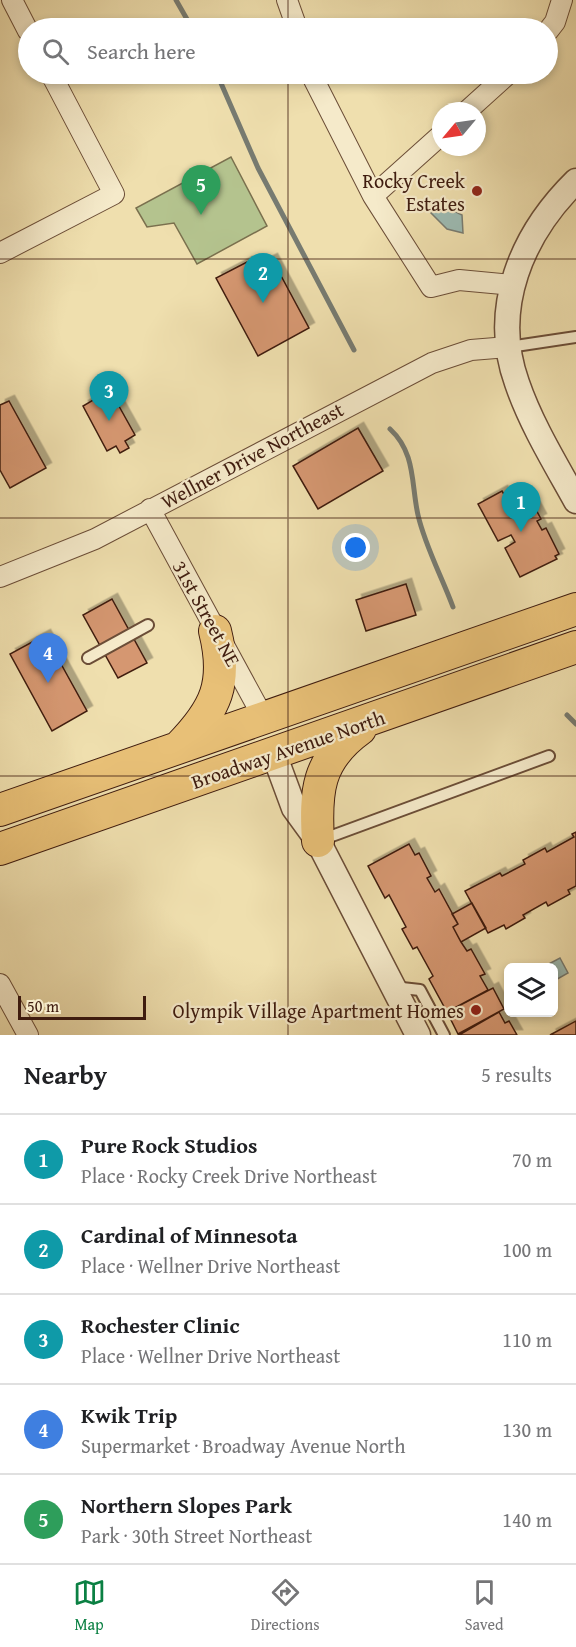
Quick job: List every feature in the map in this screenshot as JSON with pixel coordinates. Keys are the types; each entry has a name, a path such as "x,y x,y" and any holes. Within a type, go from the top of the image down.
{"main road":[{"name":"Broadway Avenue North","path":"0,810 576,609"},
{"path":"178,747 196,729 214,702 218,690 221,664 215,631"},
{"name":"Broadway Avenue North","path":"0,849 372,720 576,646"},
{"path":"274,754 285,730 316,698"},
{"path":"223,771 253,742 262,728 263,717"},
{"path":"318,841 318,785 326,767 340,745 372,720"}],"street":[{"path":"12,0 21,18"},
{"path":"287,0 293,18"},
{"path":"556,18 562,0"},
{"path":"0,253 114,194 56,84"},
{"path":"316,84 373,196 431,287 459,280 512,285"},
{"path":"477,102 497,84"},
{"path":"373,196 432,143"},
{"path":"576,181 546,214 531,236 521,256 512,285 507,315 508,347 517,382 530,414 576,501"},
{"name":"Wellner Drive Northeast","path":"0,577 74,549 432,363 471,350 508,347"},
{"name":"31st Street NE","path":"150,509 263,717"},
{"path":"274,754 294,808 318,841 418,1035"},
{"path":"0,984 28,1035"}],"lane":[{"path":"508,347 576,337"},
{"path":"88,658 147,625"},
{"path":"318,841 549,756"},
{"path":"393,987 420,990 444,1035"}],"green space":[{"path":"231,157 267,226 197,264 174,223 147,227 136,208"}],"water":[{"path":"440,204 462,215 463,233 447,229 431,213"},
{"path":"560,958 568,973 558,979 558,963 551,963"}],"building":[{"path":"272,259 309,328 258,356 216,278 247,262 251,270"},
{"path":"110,390 135,435 125,441 129,448 120,453 116,446 107,451 83,406"},
{"path":"9,401 46,468 10,488 0,470 0,405"},
{"path":"358,428 383,471 318,509 293,466"},
{"path":"502,491 509,503 527,493 541,519 537,521 542,530 546,528 559,554 555,556 557,559 520,577 505,548 515,542 511,535 498,541 478,504"},
{"path":"406,584 416,615 366,631 356,600"},
{"path":"112,599 147,663 118,678 83,615"},
{"path":"45,635 87,711 52,731 10,654"},
{"path":"576,832 576,886 568,890 570,894 548,906 546,902 523,915 525,918 506,929 504,925 488,933 465,891 500,873 502,876 525,864 523,860 545,848 547,852 574,837 572,834"},
{"path":"409,844 415,855 419,853 431,876 427,878 435,892 439,889 458,924 453,927 461,942 467,951 471,949 485,974 480,976 488,990 447,1012 429,979 433,976 417,947 413,949 402,929 406,927 389,895 385,898 368,866"},
{"path":"472,903 486,928 461,942 453,927 458,924 452,914"},
{"name":"Olympik Village Apartment Homes","path":"493,988 504,1009 458,1034 447,1012"},
{"path":"499,1012 505,1023 509,1021 517,1035 459,1035"},
{"path":"576,1021 576,1035 550,1035"}],"waterway":[{"path":"176,0 186,18"},
{"path":"221,84 258,168 354,350"},
{"path":"390,429 398,438 408,459 421,527 453,607"},
{"path":"567,715 576,724"}],"place":[{"name":"Rocky Creek Estates","path":"477,191"},
{"name":"Northern Slopes Park","path":"201,215"},
{"name":"Cardinal of Minnesota","path":"263,303"},
{"name":"Rochester Clinic","path":"109,421"},
{"name":"Pure Rock Studios","path":"521,532"},
{"name":"Kwik Trip","path":"48,683"},
{"name":"Olympik Village Apartment Homes","path":"476,1010"}]}
